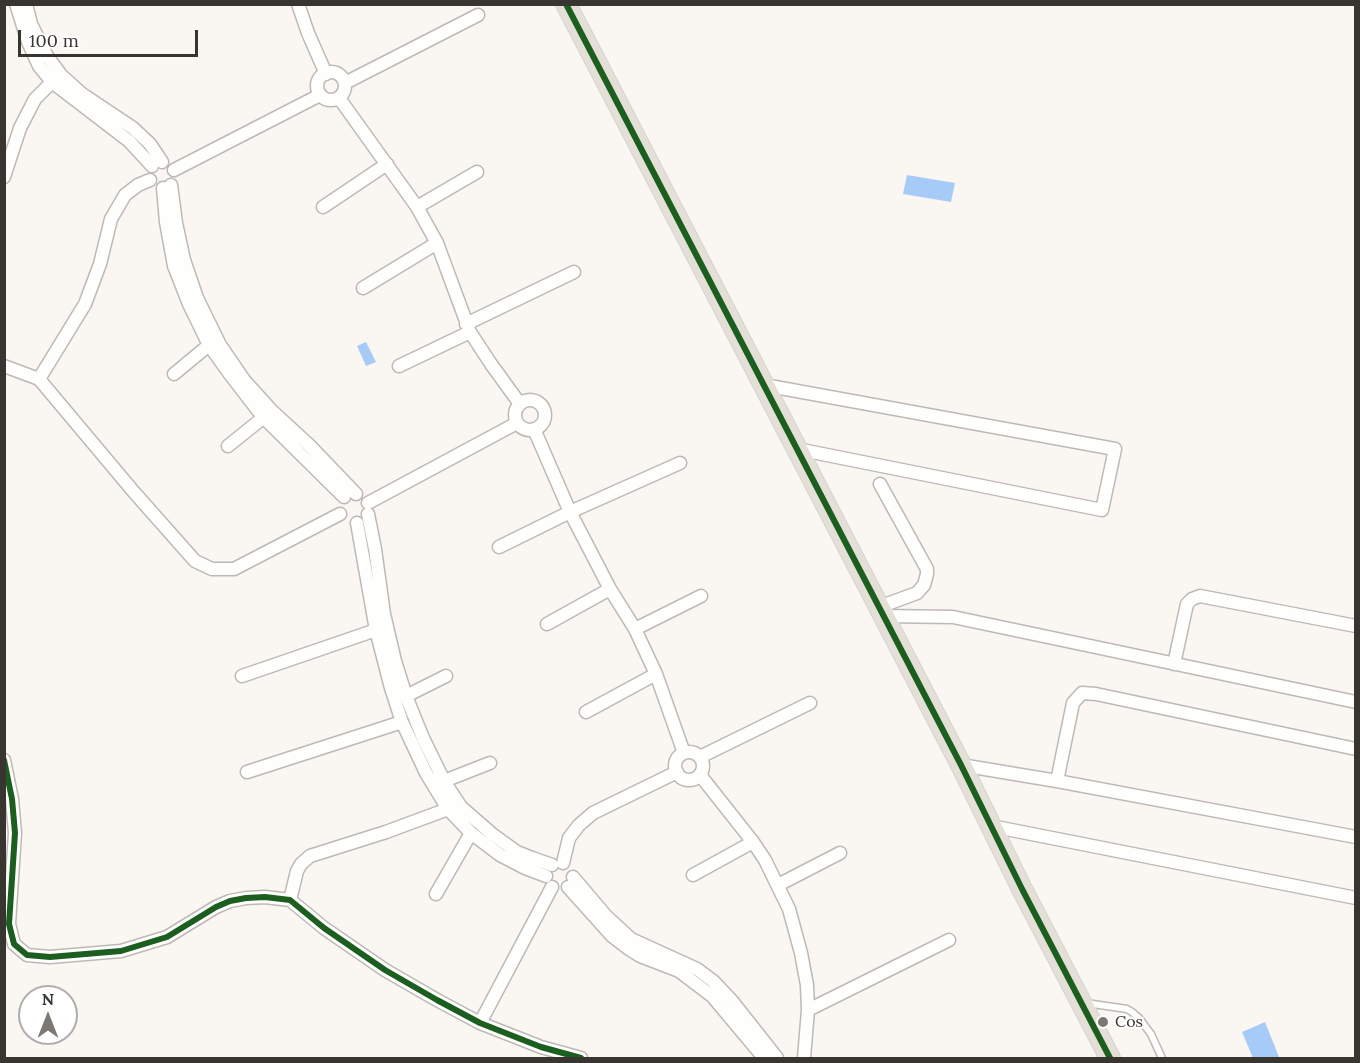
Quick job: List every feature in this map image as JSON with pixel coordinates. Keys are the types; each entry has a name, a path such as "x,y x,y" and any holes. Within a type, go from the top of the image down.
{"main road":[{"path":"566,4 961,765 1079,1002 1110,1059"}],"street":[{"path":"16,4 28,42 39,66 157,164 170,164 174,170 175,178 167,186 166,222 174,266 209,345 229,374 350,496 365,498 384,614 406,696 444,781 461,807 517,852 553,873 556,889 563,889 570,882 572,870 569,866 553,873 525,868 500,855 471,833 448,809 426,772 402,722 391,688 376,630 357,523"},
{"path":"26,4 31,24 56,78"},
{"path":"298,4 326,74"},
{"path":"345,82 478,15"},
{"path":"332,72 337,73 345,82 344,93 339,98 331,100 320,95 317,87 319,80 332,72"},
{"path":"4,177 20,128 35,99 56,78"},
{"path":"174,170 320,95"},
{"path":"339,98 417,207 437,243 468,328 520,404"},
{"path":"157,164 149,175 150,180 156,186 167,186"},
{"path":"323,207 387,164"},
{"path":"417,207 477,172"},
{"path":"39,379 85,304 100,264 111,219 125,195 138,184 150,180"},
{"path":"167,186 184,260 197,298 220,345 268,414"},
{"path":"363,288 437,243"},
{"path":"399,366 574,272"},
{"path":"174,374 209,345"},
{"path":"4,366 39,379 195,561 212,569 234,569 340,514"},
{"path":"764,385 1114,449 1102,510 797,449"},
{"path":"529,400 538,403 544,410 542,424 534,429 525,429 518,423 515,413 520,404 529,400"},
{"path":"228,446 268,414"},
{"path":"350,496 340,505 340,514 347,521 357,523 362,521 368,508 518,423"},
{"path":"534,429 570,512 610,589 635,629 656,674 684,753"},
{"path":"499,547 570,512 680,463"},
{"path":"880,484 927,569 924,585 917,593 882,612"},
{"path":"547,624 610,589"},
{"path":"635,629 701,596"},
{"path":"1174,664 1188,604 1192,599 1200,596 1356,626"},
{"path":"882,612 953,617 1356,702"},
{"path":"242,676 376,630"},
{"path":"586,712 656,674"},
{"path":"406,696 446,676"},
{"path":"1057,781 1073,703 1082,693 1096,694 1356,749"},
{"path":"700,757 810,703"},
{"path":"247,772 402,722"},
{"path":"694,753 700,757 703,761 703,768 700,775 689,779 680,776 676,763 681,755 694,753"},
{"path":"4,760 12,799 15,833 9,924 14,944 27,955 50,957 121,951 167,937 230,901 265,897 290,900 324,928 437,1000 480,1023 541,1047 581,1059"},
{"path":"444,781 490,763"},
{"path":"961,765 1356,837"},
{"path":"480,1023 569,838 579,825 593,813 677,772"},
{"path":"700,775 765,860 789,909 807,986 808,1010 804,1059"},
{"path":"290,900 297,871 310,856 448,809"},
{"path":"991,826 1356,898"},
{"path":"436,894 471,833"},
{"path":"693,875 753,842"},
{"path":"778,885 840,853"},
{"path":"570,882 612,936 628,949 679,971 705,989 764,1059"},
{"path":"570,882 631,939 698,969 714,981 777,1059"},
{"path":"808,1010 949,940"}],"lane":[{"path":"1079,1002 1127,1009 1132,1012 1151,1034 1161,1059"}],"water":[{"path":"907,175 955,183 951,202 903,194"},
{"path":"366,342 376,362 366,366 357,346"},
{"path":"1265,1022 1279,1057 1253,1058 1242,1032"}],"cycle path":[{"path":"566,4 961,765 1022,889 1110,1058"},
{"path":"4,760 12,799 15,833 9,924 14,944 27,955 50,957 121,951 167,937 230,901 265,897 290,900 324,928 385,970 437,1000 480,1023 541,1047 581,1058"}],"place":[{"name":"Cos","path":"1103,1022"}]}
